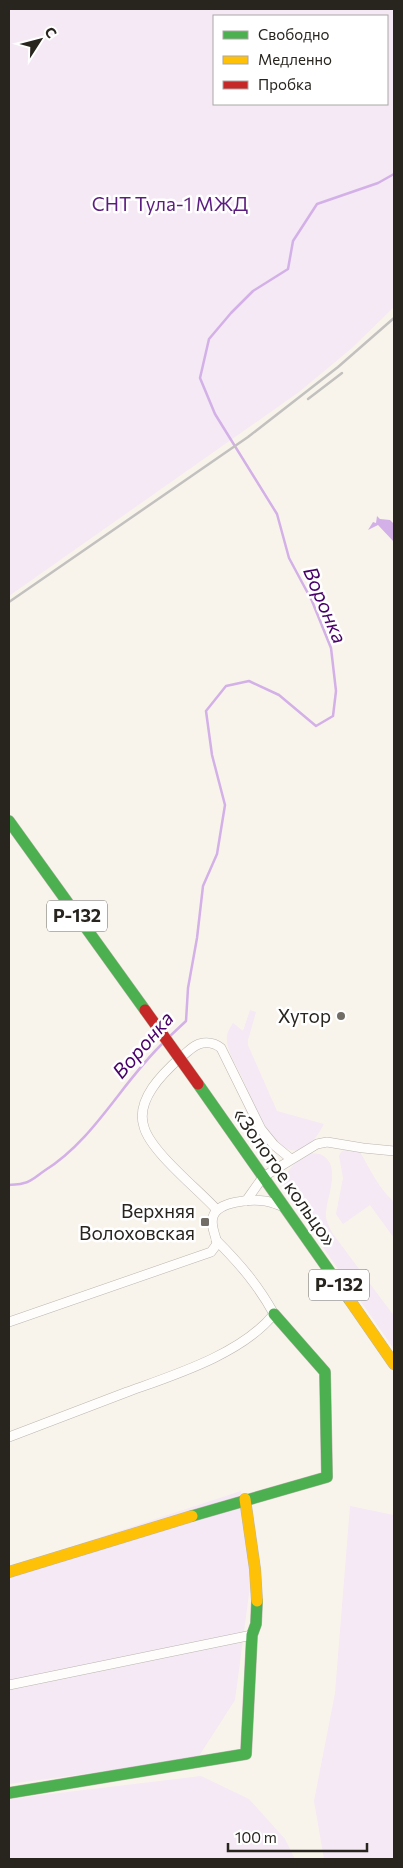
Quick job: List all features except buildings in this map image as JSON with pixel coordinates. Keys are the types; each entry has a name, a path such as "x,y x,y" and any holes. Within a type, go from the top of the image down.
{"street":[{"name":"«Золотое кольцо»","path":"9,821 198,1084 394,1364"},
{"path":"217,1210 158,1151 148,1137 143,1124 143,1107 153,1088 168,1069 197,1045 208,1042 221,1048 261,1129 274,1145 292,1160"},
{"path":"246,1201 263,1177 316,1144 324,1142 394,1151"},
{"path":"9,1322 209,1253 215,1249 216,1240 212,1222 217,1210 223,1206 246,1201 266,1201 284,1207"},
{"path":"9,1572 245,1498 327,1477 325,1372 274,1314 248,1273 216,1240"},
{"path":"9,1437 184,1371 237,1345 264,1327 274,1314"},
{"path":"9,1794 246,1754 252,1636 255,1631 256,1622 254,1560 245,1498"},
{"path":"9,1685 196,1645 252,1636"}],"green space":[{"name":"СНТ Тула-1 МЖД","path":"9,9 394,9 394,307 352,348 299,392 9,596"},
{"path":"250,1010 256,1012 248,1045 277,1111 324,1124 311,1143 299,1150 287,1148 276,1140 266,1127 229,1051 227,1034 229,1029 233,1023 243,1031"},
{"path":"344,1150 360,1152 379,1185 394,1202 394,1238 370,1205 343,1224 336,1214 343,1178 339,1156"},
{"path":"310,1153 320,1154 327,1159 331,1166 332,1182 326,1209 327,1223 333,1234 394,1316 394,1349 286,1194 284,1187 286,1175 294,1165"},
{"path":"241,1491 252,1571 235,1700 197,1759 9,1784 9,1567"},
{"path":"350,1506 394,1515 394,1859 324,1859 314,1801 335,1693"},
{"path":"201,1776 249,1799 285,1839 295,1859 9,1859 9,1799"}],"shaded area":[{"path":"377,516 380,519 390,520 394,524 394,542 378,525 368,530 373,522 376,523"}],"waterway":[{"name":"Воронка","path":"169,1037 186,1021 188,988 197,938 203,886 217,854 225,805 212,755 206,711 226,686 249,681 279,695 316,726 333,716 336,691 331,648 312,601 289,558 277,514 215,414 200,378 209,339 253,291 288,269 293,241 317,204 378,183 394,174"},
{"name":"Воронка","path":"9,1185 22,1184 32,1180 62,1158 93,1127 134,1075 164,1042"}],"railway":[{"path":"9,602 248,437 338,367 394,318"},
{"path":"308,399 342,373"}],"traffic: fast":[{"path":"9,821 145,1010"},
{"path":"198,1084 349,1299"},
{"path":"192,1516 327,1477 325,1372 274,1314"},
{"path":"9,1793 246,1754 252,1635 256,1624 257,1601"}],"traffic: slow":[{"path":"349,1299 394,1364"},
{"path":"245,1499 255,1569 257,1601"},
{"path":"9,1572 192,1516"}],"traffic: jam":[{"path":"145,1010 198,1084"}],"place":[{"name":"Хутор","path":"341,1016"},
{"name":"Верхняя Волоховская","path":"205,1222"}]}
